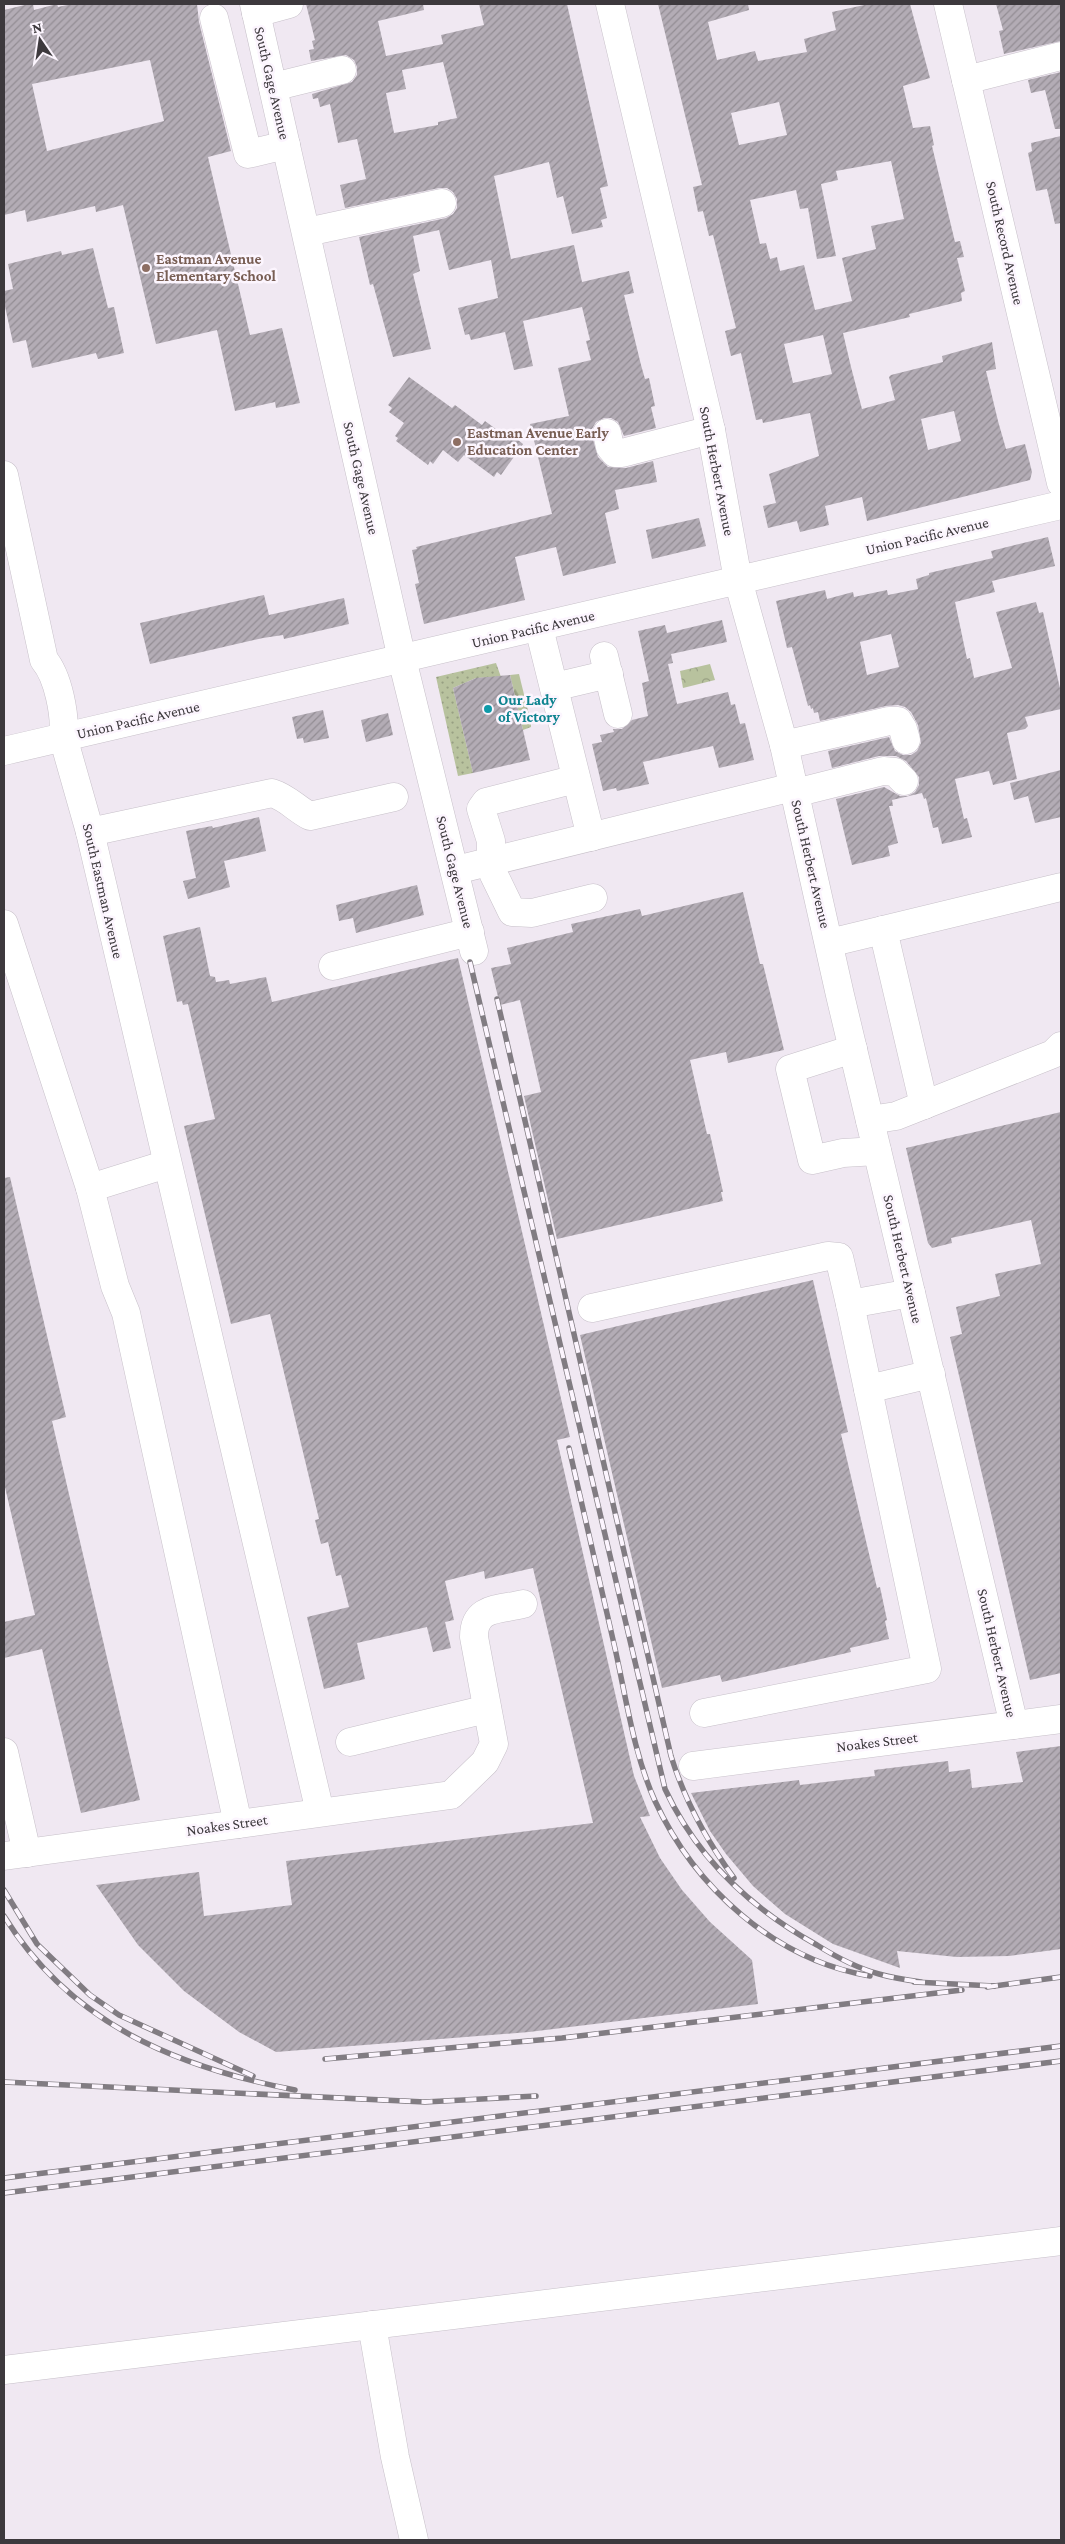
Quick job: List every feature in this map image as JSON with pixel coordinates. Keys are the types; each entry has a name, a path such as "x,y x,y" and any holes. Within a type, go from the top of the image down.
{"street":[{"path":"255,8 289,4"},
{"name":"South Herbert Avenue","path":"610,4 711,430 738,580 784,745 853,1049 1014,1725"},
{"name":"South Record Avenue","path":"948,4 1061,483"},
{"name":"South Gage Avenue","path":"255,8 402,659 456,870 472,942 333,966"},
{"path":"214,18 248,154 286,145"},
{"path":"966,80 1061,56"},
{"path":"273,87 342,70"},
{"path":"307,232 442,203"},
{"path":"607,433 610,447 615,453 622,453 711,430"},
{"name":"South Eastman Avenue","path":"4,475 44,660 41,671 54,725 63,737 90,832 320,1812"},
{"name":"Union Pacific Avenue","path":"4,751 539,628 1061,504"},
{"path":"539,628 591,837"},
{"path":"554,687 606,665 618,714"},
{"path":"784,745 889,721 898,721 903,728 906,740"},
{"path":"456,870 591,837 883,771 895,772 904,781"},
{"path":"576,779 486,802 481,809 491,841 491,862 494,875 512,912 532,913 593,898"},
{"path":"90,832 272,792 286,797 300,811 310,816 394,796"},
{"path":"829,943 1061,887"},
{"path":"4,924 90,1188 115,1286 126,1313 238,1824"},
{"path":"883,930 924,1105"},
{"path":"870,1120 896,1116 1053,1054 1061,1046"},
{"path":"853,1049 790,1069 812,1160 842,1153 877,1150"},
{"path":"90,1188 167,1164"},
{"path":"592,1308 828,1256 839,1256 927,1669 704,1713"},
{"path":"850,1304 911,1292"},
{"path":"868,1389 931,1374"},
{"path":"350,1742 487,1709 474,1637 474,1625 484,1613 523,1604"},
{"name":"Noakes Street","path":"16,1854 451,1795 484,1762 494,1744 487,1709"},
{"name":"Noakes Street","path":"693,1766 1061,1719"},
{"path":"4,1752 16,1854"},
{"path":"4,2370 1061,2241"},
{"path":"372,2325 395,2457 414,2540"}],"green space":[{"path":"496,663 501,677 476,678 453,688 473,773 458,776 436,677"},
{"path":"710,664 715,680 683,688 680,671"},
{"path":"519,674 531,723 531,727 523,730 510,675"}],"building":[{"path":"29,4 33,4 34,10 57,4 58,7 72,4 197,4 199,22 231,151 208,157 250,335 282,328 300,403 276,408 275,402 235,411 217,330 156,344 123,205 96,212 95,206 27,222 25,210 4,215 4,10","holes":["150,60 164,121 47,151 32,84"]},
{"path":"306,4 423,4 424,10 378,21 386,56 443,44 441,35 484,25 479,4 567,4 608,186 600,188 607,218 601,220 603,227 572,234 563,196 557,198 549,162 494,176 511,259 574,245 582,282 629,271 634,293 624,295 645,379 649,378 655,406 651,407 656,428 624,436 618,422 611,418 604,418 596,422 592,429 592,436 598,457 608,467 626,468 653,461 657,482 615,490 619,509 605,513 616,563 563,576 556,547 515,557 525,600 424,624 415,584 419,583 412,550 417,549 416,547 552,514 530,424 569,416 558,368 591,360 586,341 590,340 582,307 523,321 533,366 514,370 505,332 471,340 469,334 465,335 458,308 498,298 491,260 449,270 439,230 413,236 420,271 413,274 431,349 393,357 373,284 370,285 359,237 446,218 453,214 457,208 457,199 453,192 447,188 439,188 345,208 340,185 366,179 357,139 338,143 330,104 320,107 318,98 313,99 312,94 352,82 357,75 357,67 354,60 346,55 311,61 309,50 314,49 312,41 315,40","holes":["443,62 457,118 438,122 438,125 394,133 386,93 406,89 402,70"]},
{"path":"658,4 748,4 749,10 708,22 717,60 755,51 758,61 807,52 804,39 836,30 832,12 869,4 910,4 930,78 903,86 913,128 930,126 934,145 932,146 955,242 960,241 964,257 957,258 965,291 961,293 962,301 909,314 910,317 843,333 851,367 862,409 895,400 889,377 891,375 943,362 942,356 992,342 996,369 986,371 998,421 1006,449 1025,444 1032,472 1030,480 867,521 862,497 825,506 829,525 800,532 797,521 768,528 763,506 776,503 769,474 819,456 810,413 763,423 762,419 756,420 741,353 731,356 725,331 736,328 713,235 709,236 703,211 698,212 693,187 702,185","holes":["779,102 787,135 739,145 731,113","891,161 904,219 871,226 876,249 842,258 852,301 815,310 804,265 780,271 777,257 770,259 766,243 760,244 750,200 796,190 800,209 808,208 817,259 836,256 821,184 838,180 836,171","823,335 832,374 793,383 784,344","954,411 961,441 928,450 921,419"]},
{"path":"996,4 1061,4 1061,41 1004,54 999,31 1003,30"},
{"path":"1061,72 1061,129 1055,129 1045,90 1031,93 1028,80"},
{"path":"1061,136 1061,223 1055,224 1047,189 1036,191 1028,153 1032,151 1031,143"},
{"path":"93,248 108,308 114,307 124,353 98,359 96,353 32,368 26,340 13,343 4,302 4,291 13,289 8,264 61,251 62,255"},
{"path":"409,377 452,408 455,405 482,425 485,421 504,435 507,431 523,444 501,475 497,472 494,477 464,455 458,462 443,450 433,464 430,461 428,465 396,441 398,438 395,436 404,423 389,412 392,408 388,405"},
{"path":"699,518 706,546 652,559 646,530"},
{"path":"1048,537 1055,566 992,581 995,592 955,602 967,659 970,658 974,678 1012,668 996,612 1036,602 1039,613 1043,612 1061,693 1061,709 1025,717 1028,726 1025,729 1007,733 1017,779 993,785 989,771 955,779 964,819 967,818 972,837 942,844 938,827 933,828 926,798 924,799 922,793 892,800 893,806 889,806 898,843 888,846 890,856 852,865 836,799 884,787 900,796 908,796 915,792 919,785 919,777 906,761 896,756 879,756 832,768 828,751 889,737 895,751 903,755 911,755 917,751 921,743 918,725 911,712 905,707 898,705 820,721 818,712 814,713 813,708 811,709 810,705 808,706 792,647 787,648 776,601 825,590 827,599 853,592 854,597 887,590 888,595 918,589 916,579 929,575 929,573 993,558 991,551","holes":["891,634 899,667 867,675 860,642"]},
{"path":"264,595 269,615 344,598 349,624 284,639 283,635 263,638 150,664 140,623"},
{"path":"722,620 727,642 671,654 673,663 668,664 677,704 728,692 731,705 735,704 740,724 745,723 754,760 719,768 713,746 643,762 649,784 617,791 616,788 603,791 592,744 602,742 600,735 614,732 613,729 622,729 632,720 648,716 642,683 649,681 638,631 665,625 667,633"},
{"name":"Our Lady of Victory","path":"510,675 530,760 473,773 453,688 476,678"},
{"path":"323,710 329,738 304,743 303,738 297,739 292,717"},
{"path":"388,713 393,735 366,742 361,720"},
{"path":"1061,770 1061,817 1035,823 1028,796 1014,800 1010,783"},
{"path":"259,817 266,851 224,861 230,887 188,899 183,881 196,878 186,831 212,826 213,828"},
{"path":"417,885 424,915 356,933 353,918 339,921 336,905"},
{"path":"743,892 760,964 763,964 784,1050 728,1063 726,1052 690,1060 707,1134 710,1134 723,1192 721,1192 723,1201 557,1239 524,1096 541,1092 520,1000 500,1005 491,968 511,964 507,948 573,932 571,924 640,909 642,916"},
{"path":"200,927 210,976 215,977 216,982 229,980 230,984 266,977 272,1002 458,958 570,1437 557,1440 634,1776 650,1816 640,1817 660,1858 682,1890 710,1922 752,1960 758,2004 529,2032 276,2052 239,2032 184,1991 138,1945 96,1885 199,1872 204,1916 292,1905 286,1861 593,1823 533,1568 485,1579 484,1571 445,1581 454,1620 445,1622 451,1648 433,1652 427,1627 357,1643 365,1679 324,1689 307,1617 349,1607 341,1575 336,1576 328,1542 321,1544 315,1520 319,1519 270,1314 231,1324 184,1126 215,1119 188,1004 183,1005 182,1001 177,1002 163,936"},
{"path":"1061,1112 1061,1673 1030,1680 950,1337 962,1334 956,1307 1000,1296 995,1274 1041,1264 1031,1220 951,1238 952,1243 932,1248 928,1243 906,1148"},
{"path":"10,1177 66,1417 52,1421 140,1800 81,1813 42,1649 4,1658 4,1622 35,1615 4,1483 4,1178"},
{"path":"813,1280 848,1432 841,1434 877,1588 880,1587 889,1639 850,1648 851,1652 722,1682 720,1675 662,1688 580,1335"},
{"path":"1061,1746 1061,1949 1009,1956 957,1957 897,1951 900,1968 833,1944 785,1914 753,1886 726,1854 710,1831 691,1793 799,1780 800,1785 875,1776 874,1770 948,1761 949,1772 970,1769 972,1788 1023,1782 1016,1752"}],"railway":[{"path":"470,962 665,1789 678,1814 709,1859 748,1898 769,1915 839,1958 871,1972 921,1982"},
{"path":"497,999 671,1756 697,1820 734,1878"},
{"path":"569,1448 641,1763 655,1801 672,1833 692,1863 716,1890 742,1915 771,1937 802,1954 835,1967 870,1976"},
{"path":"4,1890 37,1944 90,1995 119,2015 253,2076"},
{"path":"4,1916 31,1953 61,1985 94,2012 130,2034 168,2053 209,2068 295,2090"},
{"path":"987,1987 1061,1977"},
{"path":"914,1982 994,1986"},
{"path":"325,2059 562,2038 962,1990"},
{"path":"4,2178 1061,2046"},
{"path":"4,2193 1061,2061"},
{"path":"4,2082 425,2102 536,2096"}],"place":[{"name":"Eastman Avenue Elementary School","path":"146,268"},
{"name":"Eastman Avenue Early Education Center","path":"457,442"},
{"name":"Our Lady of Victory","path":"488,709"}]}
